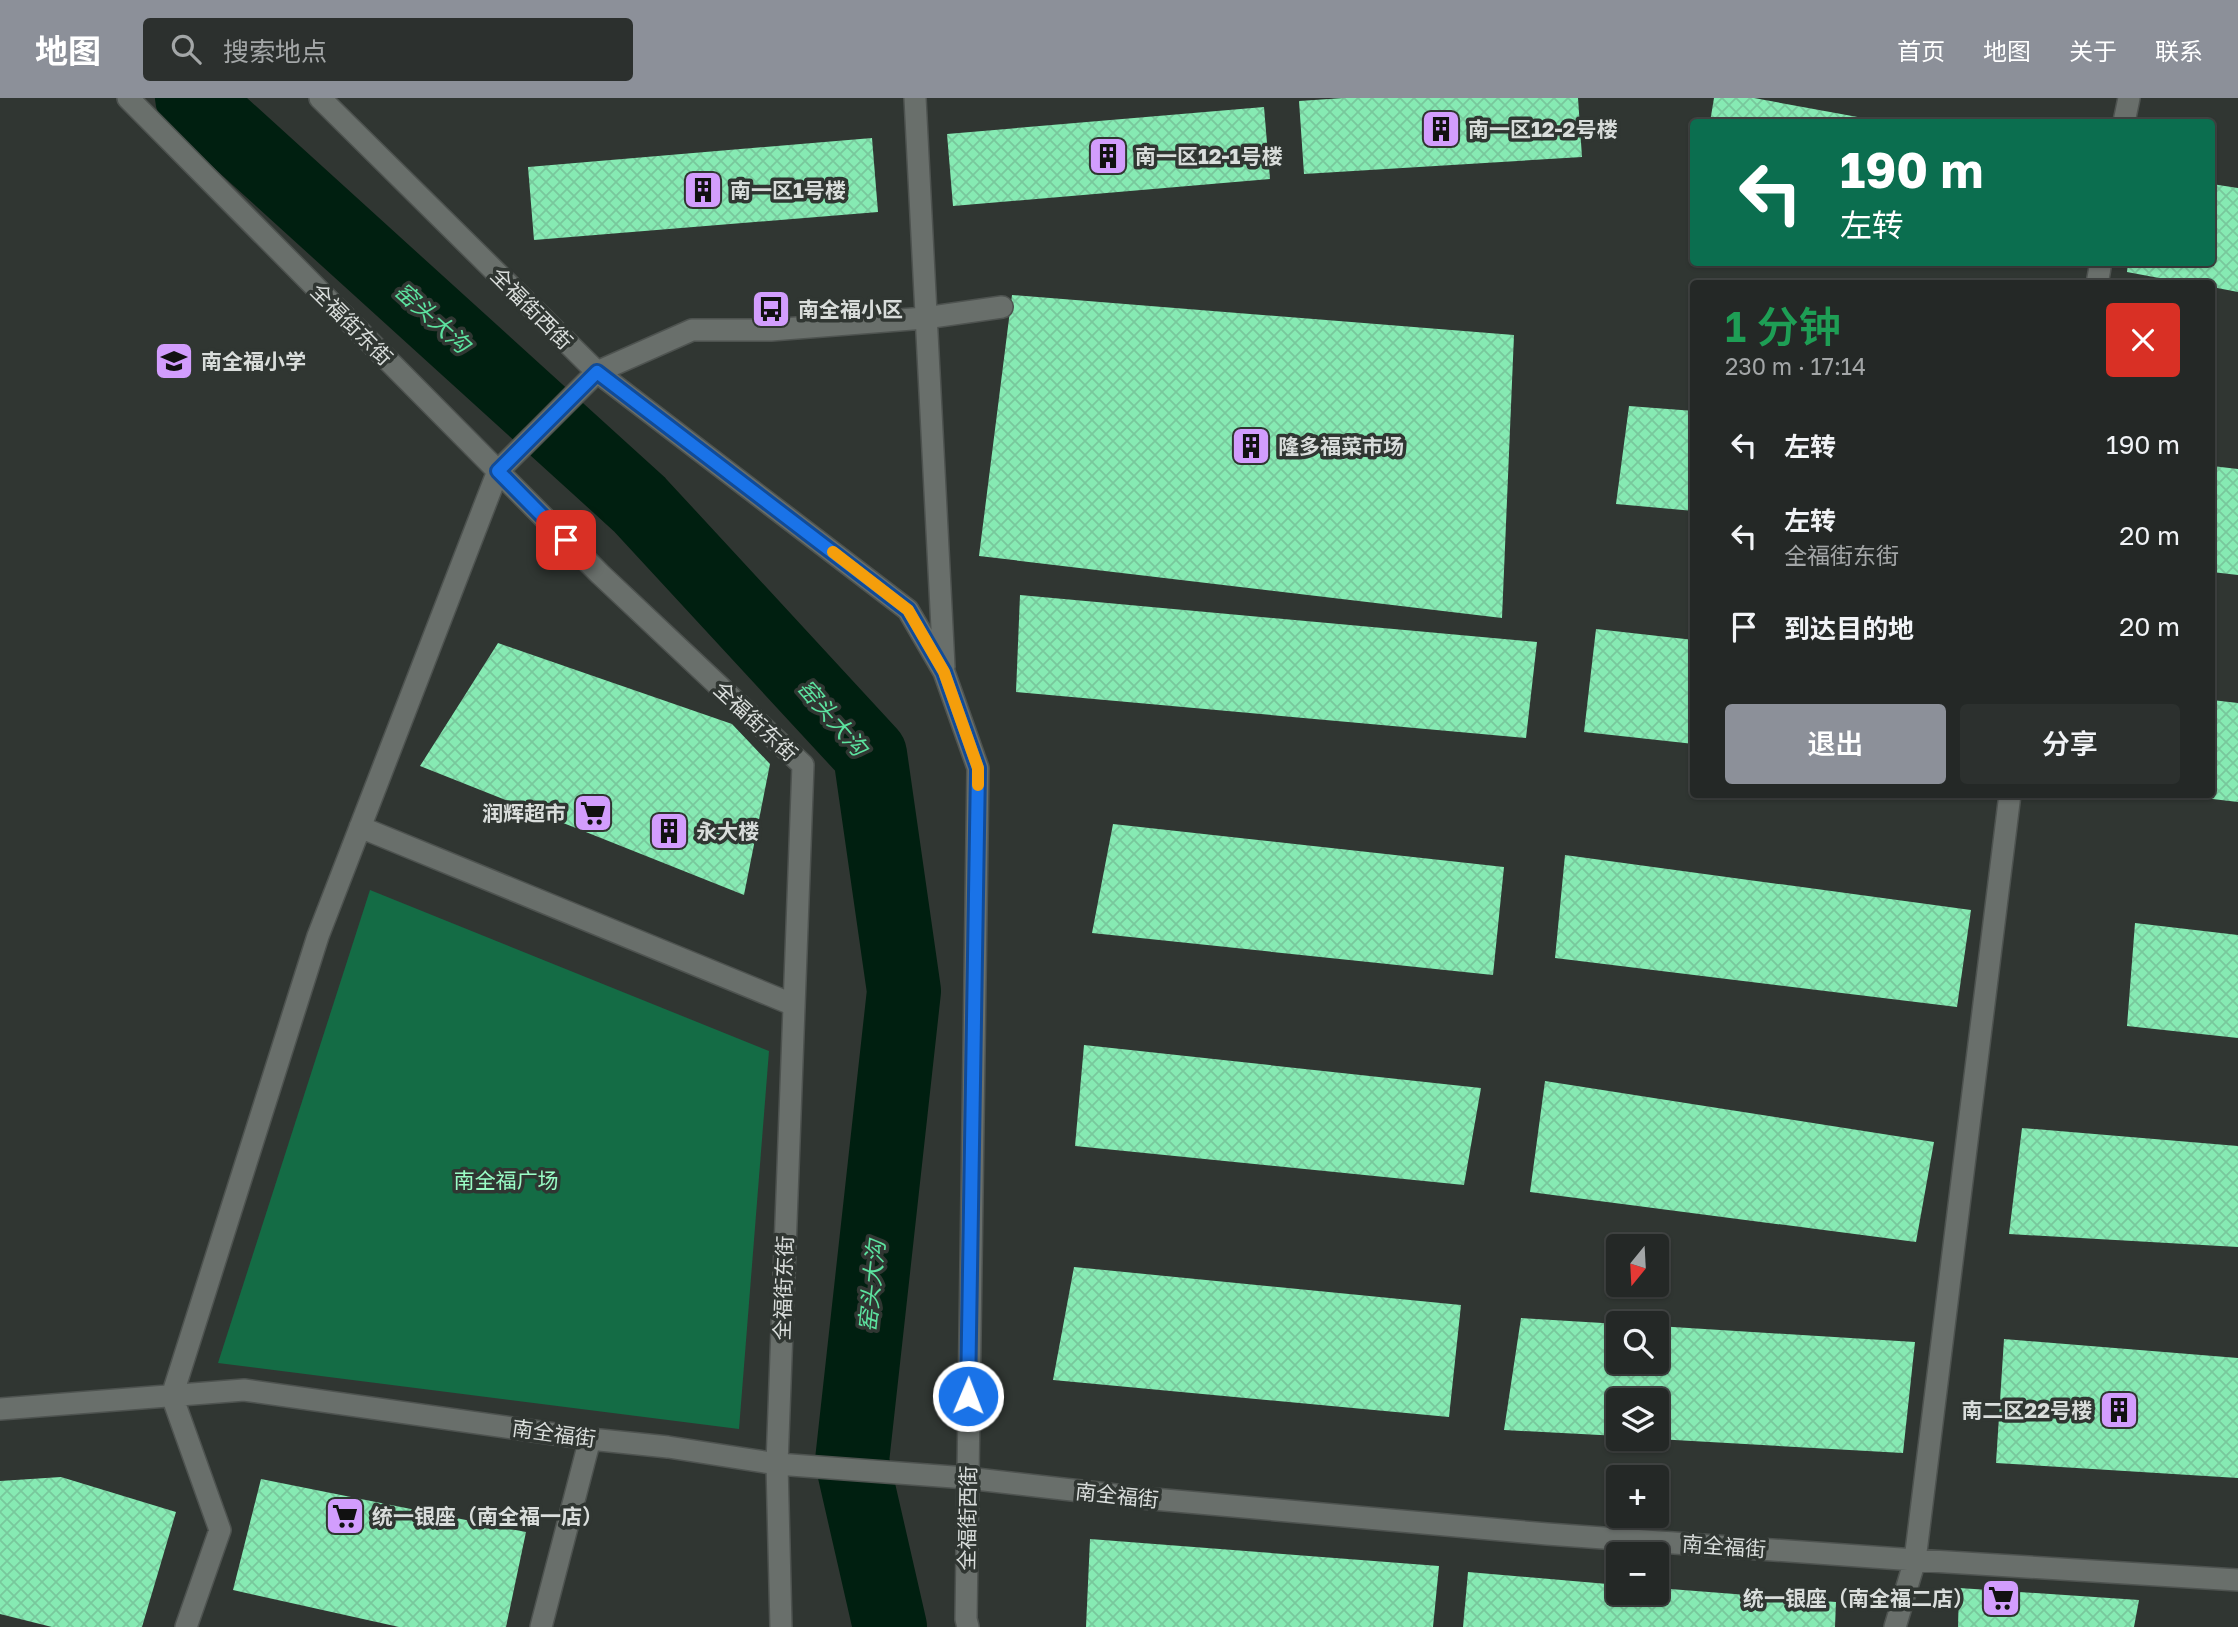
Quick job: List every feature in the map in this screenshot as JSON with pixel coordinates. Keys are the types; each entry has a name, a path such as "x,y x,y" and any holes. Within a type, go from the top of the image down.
{"street":[{"name":"全福街东街","path":"128,98 600,574 803,765 777,1464 780,1627"},
{"name":"全福街西街","path":"320,98 597,372 908,610 944,672 978,768 967,1478 968,1627"},
{"path":"915,98 944,672"},
{"path":"2125,119 2129,98"},
{"path":"187,1627 220,1530 172,1396 318,936 498,471 597,372 692,330 771,330 925,318 1002,307"},
{"path":"1895,1627 1915,1560 2010,798"},
{"path":"360,827 794,1005"},
{"name":"南全福街","path":"0,1409 244,1391 777,1464 967,1478 1142,1498 1520,1531 2238,1580"},
{"path":"541,1627 590,1439"}],"green space":[{"name":"南全福广场","path":"370,890 769,1051 739,1429 218,1363"}],"building":[{"name":"南一区12-2号楼","path":"1344,98 1578,98 1582,157 1304,174 1299,101"},
{"path":"1714,98 1754,98 1869,119 1710,119"},
{"name":"南一区12-1号楼","path":"1264,107 1270,179 953,206 947,134"},
{"name":"南一区1号楼","path":"872,138 878,212 534,240 528,167"},
{"path":"2215,184 2238,188 2238,292 2215,288 2215,280 2170,280 2127,272 2128,266 2215,266"},
{"name":"隆多福菜市场","path":"1012,295 1514,335 1502,618 979,556"},
{"path":"1629,406 1690,411 1690,511 1616,504"},
{"path":"2215,466 2238,469 2238,575 2215,572"},
{"path":"1020,595 1537,642 1526,738 1016,692"},
{"path":"1596,629 1690,640 1690,744 1584,732"},
{"name":"永大楼","path":"498,643 732,724 770,764 744,895 420,766"},
{"path":"2215,700 2238,703 2238,802 2204,798 2215,798"},
{"path":"1113,824 1504,867 1493,975 1092,933"},
{"path":"1565,855 1971,910 1957,1007 1555,958"},
{"path":"2135,923 2238,935 2238,1038 2127,1026"},
{"path":"1084,1045 1481,1088 1464,1185 1075,1146"},
{"path":"1545,1081 1934,1142 1916,1242 1530,1192"},
{"path":"2022,1128 2238,1146 2238,1247 2009,1234"},
{"path":"1074,1267 1461,1305 1449,1417 1053,1380"},
{"path":"1521,1318 1606,1323 1606,1374 1669,1374 1669,1327 1915,1342 1903,1453 1669,1440 1669,1388 1606,1388 1606,1435 1504,1430"},
{"name":"南二区22号楼","path":"2004,1339 2238,1358 2238,1478 1996,1463"},
{"path":"61,1477 176,1512 142,1627 52,1627 0,1614 0,1481"},
{"path":"261,1479 526,1532 506,1627 399,1627 233,1590"},
{"path":"1090,1539 1439,1566 1433,1627 1086,1627"},
{"path":"1468,1572 1606,1584 1606,1605 1669,1605 1669,1589 1836,1602 1835,1627 1463,1627"},
{"path":"1959,1588 2139,1600 2134,1627 1958,1627"}],"waterway":[{"name":"窑头大沟","path":"192,98 639,504 870,754 904,991 852,1461 890,1627"}],"slow traffic":[{"path":"833,552 908,610 944,672 978,768 978,785"}],"place":[{"name":"南一区12-2号楼","path":"1441,129"},
{"name":"南一区12-1号楼","path":"1108,156"},
{"name":"南一区1号楼","path":"703,190"},
{"name":"南全福小区","path":"771,309"},
{"name":"南全福小学","path":"174,361"},
{"name":"隆多福菜市场","path":"1251,446"},
{"name":"润辉超市","path":"593,813"},
{"name":"永大楼","path":"669,831"},
{"name":"南二区22号楼","path":"2119,1410"},
{"name":"统一银座（南全福一店）","path":"345,1516"},
{"name":"统一银座（南全福二店）","path":"2001,1598"}],"route":[{"path":"566,540 498,471 597,372 908,610 944,672 978,768 968,1396"}]}
